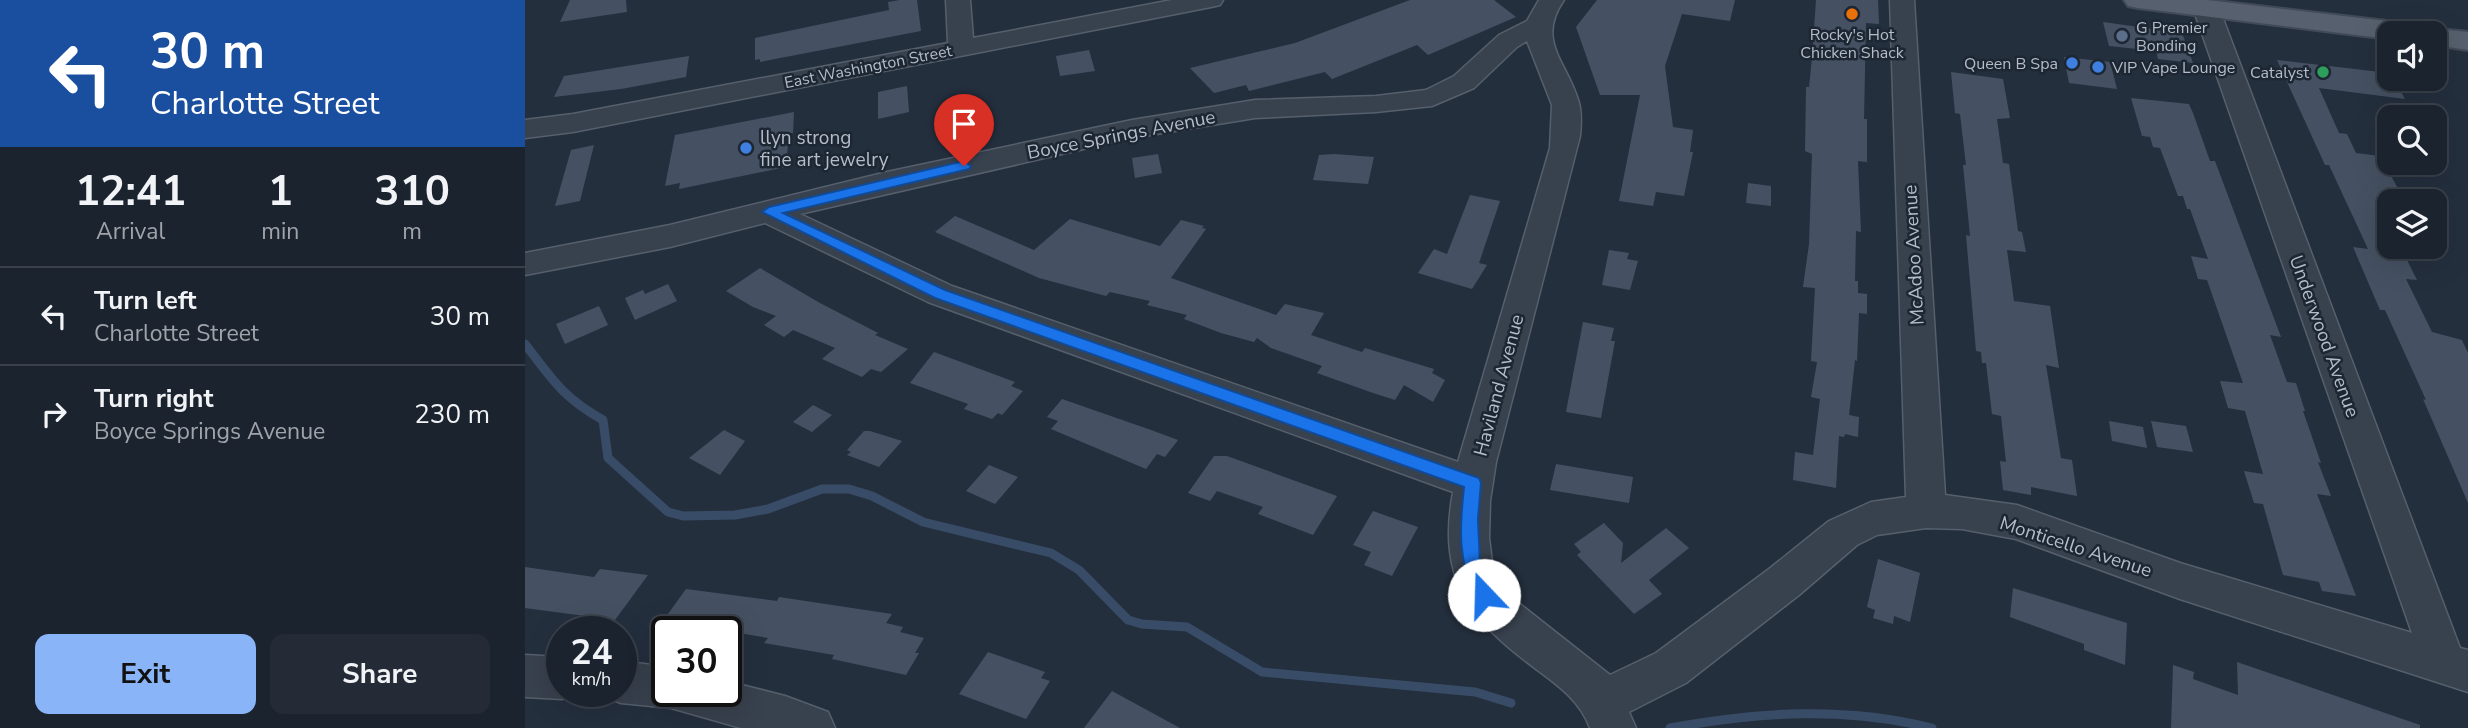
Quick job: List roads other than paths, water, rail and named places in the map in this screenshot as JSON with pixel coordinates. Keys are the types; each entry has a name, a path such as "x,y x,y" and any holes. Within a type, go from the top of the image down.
{"main road":[{"path":"2138,0 2377,29"},
{"path":"2447,38 2468,41"}],"street":[{"path":"958,0 961,49"},
{"name":"East Washington Street","path":"525,129 1211,0"},
{"name":"McAdoo Avenue","path":"1902,0 1926,511"},
{"name":"Underwood Avenue","path":"2206,8 2456,667"},
{"name":"Boyce Springs Avenue","path":"525,264 670,236 887,182 1158,125 1255,109 1375,104 1432,97 1464,82 1508,41 1545,13"},
{"name":"Haviland Avenue","path":"1545,13 1541,44 1565,102 1564,148 1487,421 1473,483 1469,519 1471,564 1484,595 1515,629 1591,687 1607,715"},
{"path":"769,212 940,294 1473,483"},
{"name":"Monticello Avenue","path":"1607,715 1784,582 1843,533 1871,519 1926,511 1962,512 2017,522 2180,581 2456,667"},
{"path":"525,676 546,677"},
{"path":"742,707 812,728"}],"waterway":[{"path":"525,344 568,396 603,420 608,458 668,512 683,516 735,515 768,509 822,489 849,489 872,496 923,522 1051,553 1079,570 1128,620 1142,624 1187,627 1262,672 1475,692 1511,703"},
{"path":"1670,728 1736,718 1801,714 1866,716 1932,728"}],"place":[{"name":"Rocky's Hot Chicken Shack","path":"1852,14"},
{"name":"G Premier Bonding","path":"2122,36"},
{"name":"Queen B Spa","path":"2072,63"},
{"name":"VIP Vape Lounge","path":"2098,67"},
{"name":"Catalyst","path":"2323,72"},
{"name":"llyn strong fine art jewelry","path":"746,148"}]}
